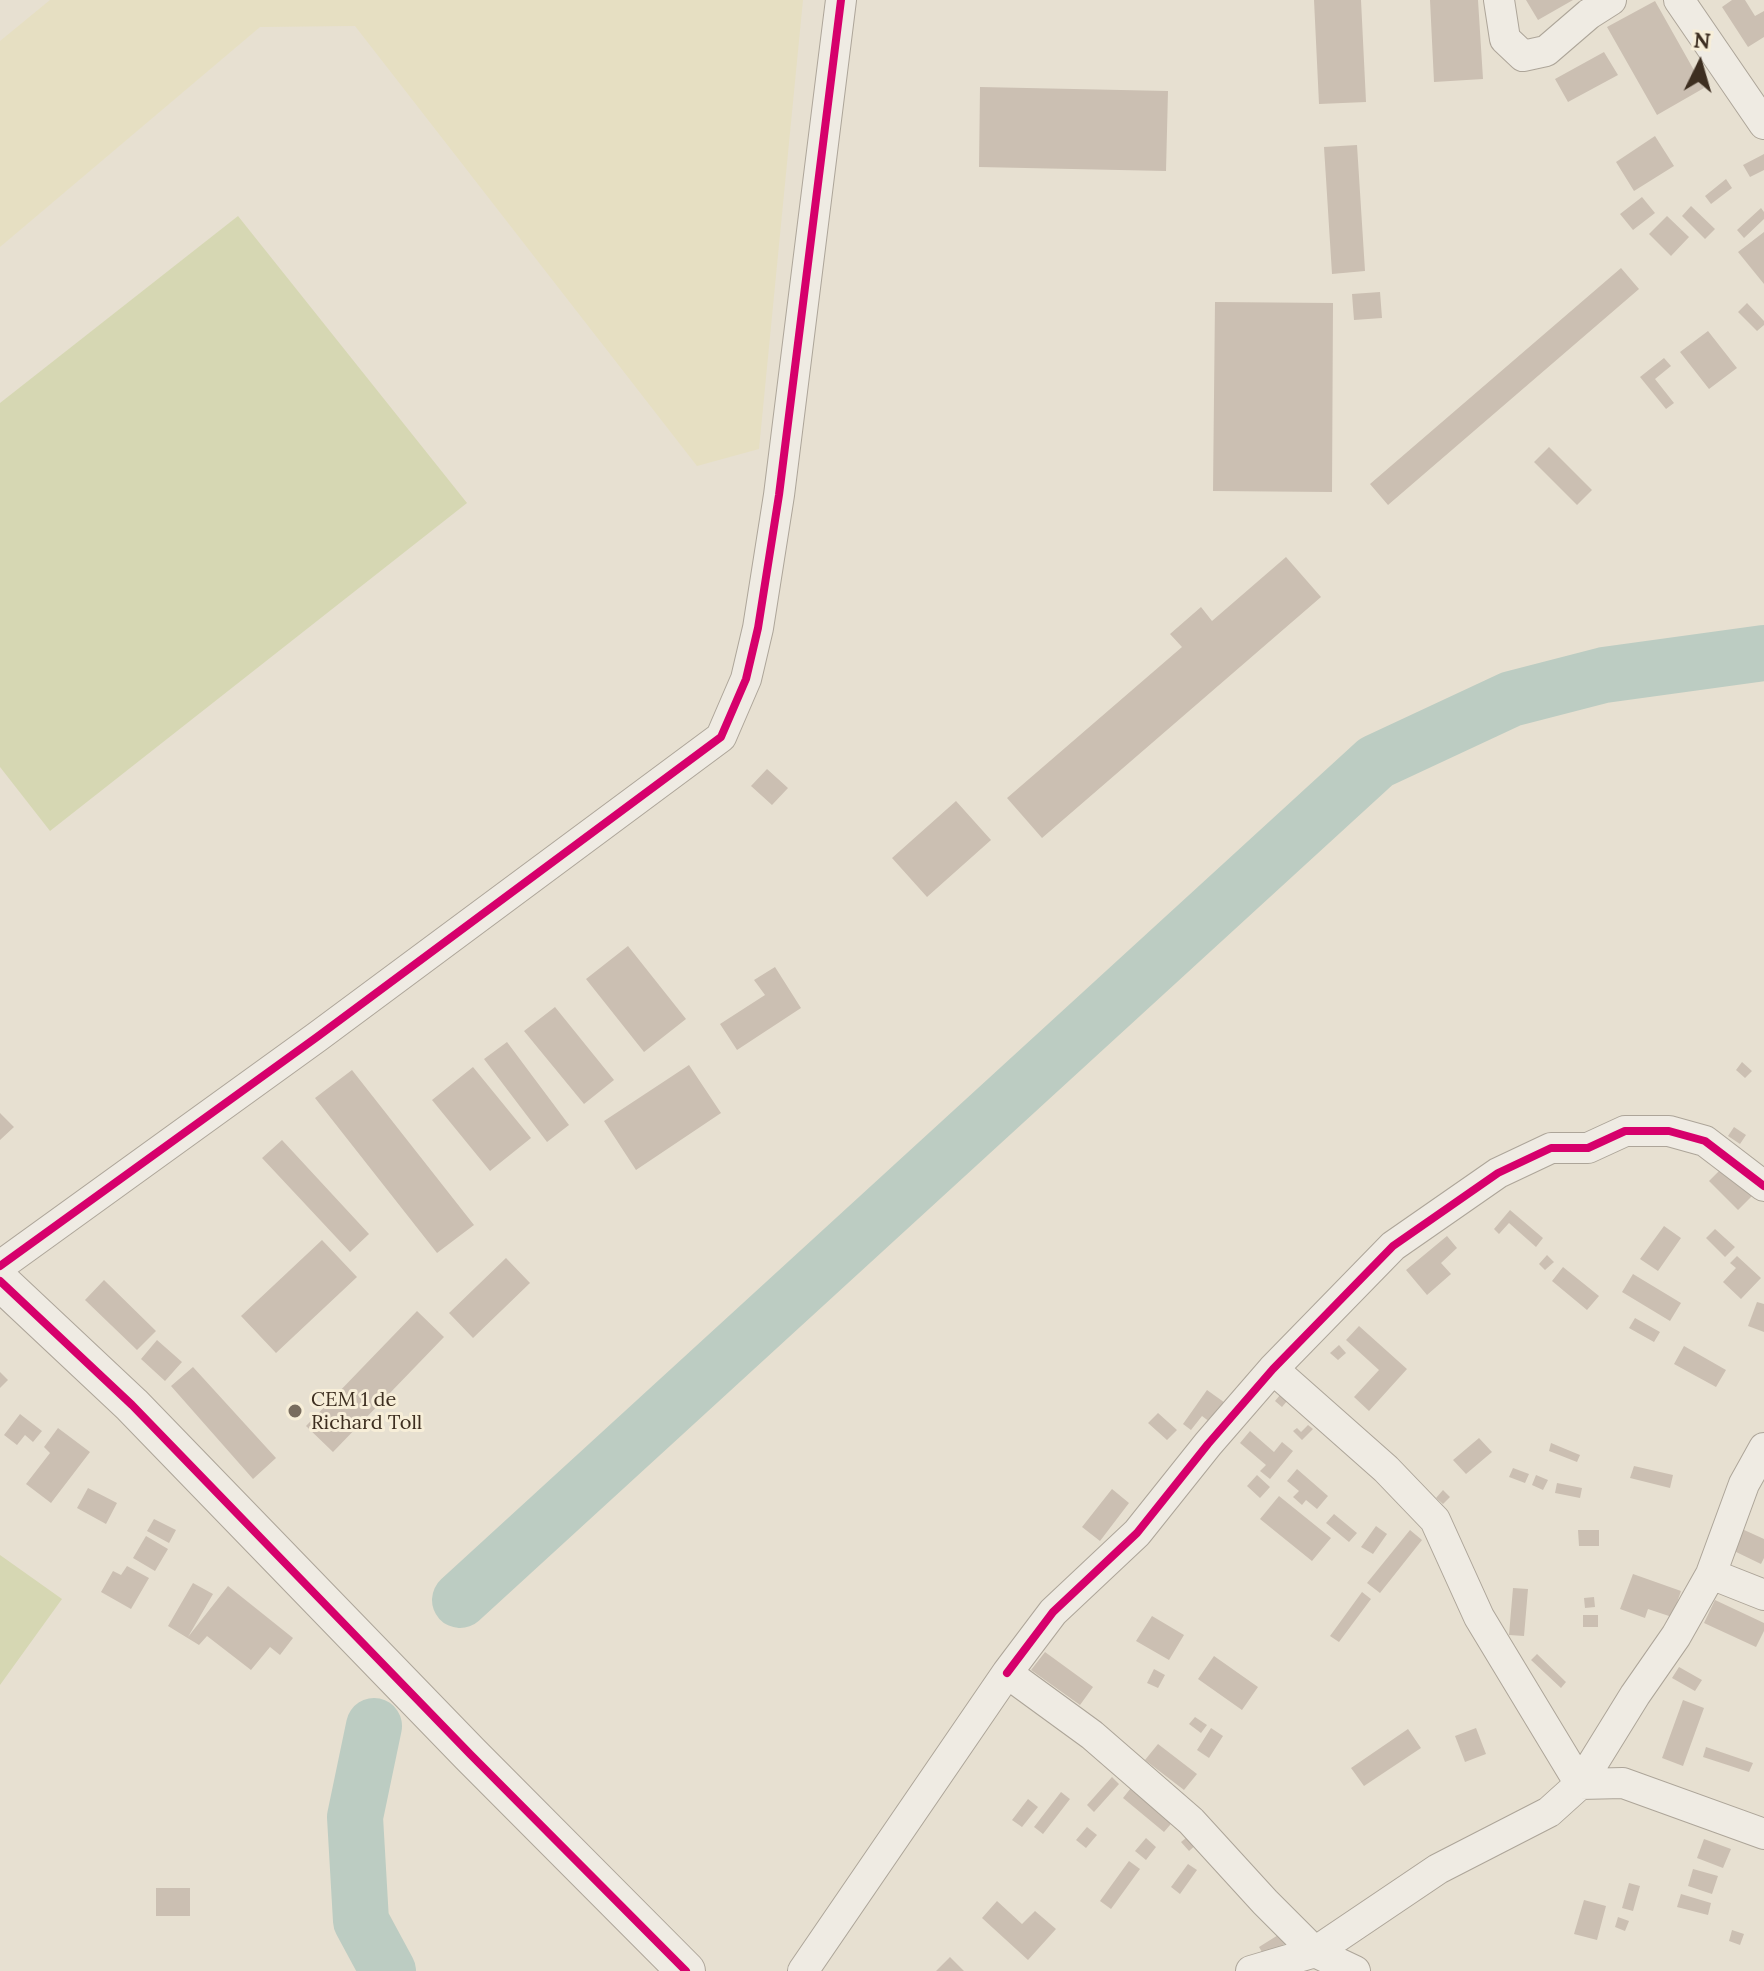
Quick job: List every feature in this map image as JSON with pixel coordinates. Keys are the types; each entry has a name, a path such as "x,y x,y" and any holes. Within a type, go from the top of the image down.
{"street":[{"path":"0,1266 721,737 746,679 758,628 779,495 841,0"},
{"path":"1499,0 1505,39 1523,56 1546,51 1589,14 1611,0"},
{"path":"1679,0 1764,124"},
{"path":"803,1971 1007,1673 1053,1612 1137,1533 1273,1369 1393,1246 1498,1173 1551,1148 1588,1148 1625,1131 1669,1131 1705,1141 1764,1186"},
{"path":"0,1281 132,1405 470,1754 686,1971"},
{"path":"1273,1369 1386,1469 1435,1520 1479,1617 1580,1784"},
{"path":"1251,1971 1315,1952 1438,1869 1549,1812 1580,1784 1676,1636 1711,1574 1744,1484 1764,1448"},
{"path":"1711,1574 1764,1595"},
{"path":"1007,1673 1092,1735 1191,1821 1315,1952 1355,1971"},
{"path":"1580,1784 1623,1783 1764,1834"}],"shaded area":[{"path":"50,0 803,0 759,449 697,466 355,26 260,27 0,247 0,41"}],"green space":[{"path":"238,216 467,503 50,831 0,767 0,403"},
{"path":"0,1555 62,1599 0,1685"}],"building":[{"path":"1314,0 1361,0 1366,102 1319,104"},
{"path":"1430,0 1478,0 1483,79 1434,82"},
{"path":"1526,0 1573,0 1538,20"},
{"path":"1732,0 1745,0 1755,16 1764,11 1764,37 1748,47 1722,7"},
{"path":"1655,1 1704,88 1657,115 1607,27"},
{"path":"1604,52 1618,75 1568,102 1555,79"},
{"path":"980,87 1168,91 1166,171 979,167"},
{"path":"1655,136 1674,166 1634,191 1616,162"},
{"path":"1357,145 1365,271 1332,274 1324,147"},
{"path":"1764,154 1764,170 1750,177 1743,165"},
{"path":"1726,179 1732,188 1711,204 1705,196"},
{"path":"1642,197 1655,213 1633,230 1620,214"},
{"path":"1691,206 1715,229 1705,239 1682,216"},
{"path":"1761,208 1764,219 1744,238 1737,230"},
{"path":"1667,216 1689,237 1671,256 1649,234"},
{"path":"1764,232 1764,284 1738,252"},
{"path":"1621,268 1639,289 1388,505 1370,484"},
{"path":"1380,292 1382,318 1354,320 1352,294"},
{"path":"1215,302 1333,303 1332,492 1213,491"},
{"path":"1747,303 1764,321 1757,331 1738,312"},
{"path":"1708,331 1737,368 1709,389 1680,352"},
{"path":"1664,358 1671,366 1655,379 1674,403 1666,409 1640,377"},
{"path":"1549,447 1592,490 1577,505 1534,462"},
{"path":"1286,557 1321,597 1042,838 1007,798 1182,647 1170,634 1201,607 1212,621"},
{"path":"767,769 788,788 772,805 751,786"},
{"path":"956,801 991,840 927,897 892,858"},
{"path":"628,946 686,1019 644,1052 586,979"},
{"path":"775,967 801,1008 737,1050 720,1024 765,995 754,980"},
{"path":"555,1007 614,1080 584,1104 524,1031"},
{"path":"507,1042 569,1125 547,1142 484,1059"},
{"path":"1742,1062 1752,1071 1745,1078 1736,1070"},
{"path":"689,1065 721,1113 636,1170 604,1121"},
{"path":"473,1067 531,1138 490,1171 432,1100"},
{"path":"352,1070 474,1225 437,1253 315,1098"},
{"path":"0,1113 14,1127 0,1140"},
{"path":"1734,1127 1746,1135 1740,1144 1728,1136"},
{"path":"282,1140 369,1234 350,1252 262,1158"},
{"path":"1723,1167 1752,1196 1738,1210 1709,1181"},
{"path":"1510,1210 1543,1238 1536,1247 1509,1223 1499,1234 1494,1229"},
{"path":"1664,1226 1681,1238 1658,1271 1640,1259"},
{"path":"1715,1229 1735,1247 1725,1257 1706,1238"},
{"path":"1447,1236 1457,1248 1441,1263 1451,1274 1427,1295 1406,1270"},
{"path":"322,1240 357,1277 276,1353 241,1316"},
{"path":"1547,1255 1554,1262 1545,1270 1539,1264"},
{"path":"1737,1256 1761,1278 1741,1299 1723,1282 1736,1268 1730,1263"},
{"path":"506,1258 530,1283 473,1338 449,1313"},
{"path":"1563,1267 1599,1296 1587,1310 1552,1281"},
{"path":"1633,1274 1681,1303 1670,1321 1622,1292"},
{"path":"104,1280 156,1331 137,1350 85,1300"},
{"path":"1757,1302 1764,1304 1764,1332 1748,1326"},
{"path":"417,1311 444,1337 333,1452 306,1426"},
{"path":"1635,1318 1660,1332 1654,1342 1629,1328"},
{"path":"1359,1326 1407,1369 1369,1411 1354,1397 1379,1370 1346,1340"},
{"path":"157,1340 182,1362 165,1381 141,1359"},
{"path":"1339,1345 1346,1353 1338,1360 1330,1353"},
{"path":"1684,1346 1726,1370 1716,1387 1674,1364"},
{"path":"193,1367 276,1458 253,1479 171,1386"},
{"path":"0,1372 8,1380 0,1388"},
{"path":"1207,1390 1228,1405 1214,1425 1202,1416 1191,1430 1183,1424"},
{"path":"1280,1395 1287,1401 1282,1407 1275,1401"},
{"path":"1158,1413 1177,1430 1167,1440 1148,1423"},
{"path":"20,1414 42,1431 33,1442 25,1435 17,1445 4,1435"},
{"path":"1308,1425 1313,1429 1302,1440 1293,1431 1297,1428 1301,1432"},
{"path":"58,1428 90,1452 51,1503 26,1484 50,1453 44,1447"},
{"path":"1250,1431 1274,1452 1282,1442 1293,1451 1270,1479 1260,1471 1266,1465 1240,1443"},
{"path":"1479,1438 1492,1452 1466,1474 1453,1460"},
{"path":"1551,1443 1580,1455 1577,1462 1549,1451"},
{"path":"1634,1466 1673,1475 1670,1488 1630,1478"},
{"path":"1513,1468 1529,1474 1525,1483 1509,1477"},
{"path":"1297,1469 1328,1496 1317,1509 1306,1500 1302,1505 1293,1497 1299,1491 1287,1481"},
{"path":"1257,1475 1270,1487 1260,1498 1247,1486"},
{"path":"1536,1475 1548,1480 1543,1490 1532,1485"},
{"path":"1557,1483 1582,1488 1580,1498 1555,1493"},
{"path":"88,1488 117,1503 106,1524 77,1508"},
{"path":"1112,1489 1129,1503 1100,1541 1082,1527"},
{"path":"1443,1490 1450,1497 1443,1504 1436,1498"},
{"path":"1279,1496 1331,1538 1312,1561 1260,1519"},
{"path":"1334,1514 1357,1533 1349,1542 1326,1523"},
{"path":"154,1519 176,1530 169,1543 147,1531"},
{"path":"1376,1526 1387,1534 1373,1554 1361,1547"},
{"path":"1742,1529 1764,1539 1761,1564 1732,1550"},
{"path":"1410,1530 1422,1540 1380,1593 1367,1583"},
{"path":"1578,1530 1599,1530 1599,1546 1579,1546"},
{"path":"146,1536 168,1549 155,1571 133,1558"},
{"path":"127,1566 149,1578 131,1609 101,1592 113,1571 121,1575"},
{"path":"1633,1574 1681,1591 1672,1617 1648,1609 1645,1618 1620,1609"},
{"path":"193,1583 213,1594 188,1637 228,1586 293,1638 280,1655 270,1647 251,1670 207,1636 199,1645 168,1626"},
{"path":"1513,1588 1528,1589 1524,1636 1509,1635"},
{"path":"1362,1592 1371,1599 1339,1642 1330,1636"},
{"path":"1594,1597 1595,1607 1585,1608 1584,1598"},
{"path":"1715,1600 1764,1623 1764,1631 1756,1647 1704,1623"},
{"path":"1583,1615 1598,1615 1598,1627 1583,1627"},
{"path":"1152,1616 1184,1635 1169,1660 1136,1641"},
{"path":"1045,1652 1093,1687 1080,1705 1031,1670"},
{"path":"1537,1654 1566,1682 1561,1688 1531,1660"},
{"path":"1214,1656 1258,1687 1242,1710 1198,1679"},
{"path":"1679,1667 1702,1680 1695,1691 1672,1678"},
{"path":"1154,1669 1165,1675 1158,1688 1147,1683"},
{"path":"1683,1700 1704,1708 1683,1766 1662,1758"},
{"path":"1195,1717 1207,1725 1201,1733 1189,1724"},
{"path":"1211,1728 1223,1736 1209,1758 1197,1750"},
{"path":"1476,1728 1486,1754 1465,1762 1455,1736"},
{"path":"1408,1729 1421,1748 1364,1786 1351,1768"},
{"path":"1158,1744 1197,1774 1184,1790 1145,1760"},
{"path":"1706,1747 1753,1763 1749,1772 1703,1757"},
{"path":"1112,1777 1119,1784 1094,1812 1087,1805"},
{"path":"1134,1784 1176,1818 1164,1832 1123,1798"},
{"path":"1061,1792 1070,1799 1043,1834 1034,1827"},
{"path":"1028,1799 1038,1807 1022,1827 1012,1820"},
{"path":"1087,1827 1097,1835 1086,1848 1076,1840"},
{"path":"1191,1834 1198,1843 1189,1851 1181,1842"},
{"path":"1146,1838 1156,1847 1146,1860 1135,1851"},
{"path":"1704,1839 1731,1849 1723,1868 1697,1858"},
{"path":"1129,1861 1140,1869 1111,1909 1100,1901"},
{"path":"1188,1864 1197,1870 1180,1894 1171,1887"},
{"path":"1693,1869 1718,1876 1712,1894 1688,1886"},
{"path":"1629,1883 1640,1886 1633,1911 1622,1908"},
{"path":"156,1888 190,1888 190,1916 156,1916"},
{"path":"1681,1894 1711,1903 1708,1915 1677,1907"},
{"path":"1584,1900 1606,1906 1597,1940 1574,1934"},
{"path":"997,1901 1022,1924 1035,1911 1056,1929 1028,1960 982,1918"},
{"path":"1618,1917 1629,1921 1625,1931 1615,1927"},
{"path":"1732,1930 1744,1934 1740,1945 1729,1941"},
{"path":"1283,1932 1289,1941 1265,1957 1259,1947"},
{"path":"950,1957 964,1971 936,1971"}],"waterway":[{"path":"460,1600 1376,762 1511,699 1604,675 1764,653"},
{"path":"374,1726 355,1817 361,1921 388,1971"}],"cycle path":[{"path":"0,1266 317,1037 721,737 746,679 758,628 779,495 841,0"},
{"path":"1007,1673 1053,1612 1137,1533 1273,1369 1393,1246 1498,1173 1551,1148 1588,1148 1625,1131 1669,1131 1705,1141 1764,1186"},
{"path":"0,1281 132,1405 470,1754 686,1971"}],"place":[{"name":"CEM 1 de Richard Toll","path":"295,1411"}]}
